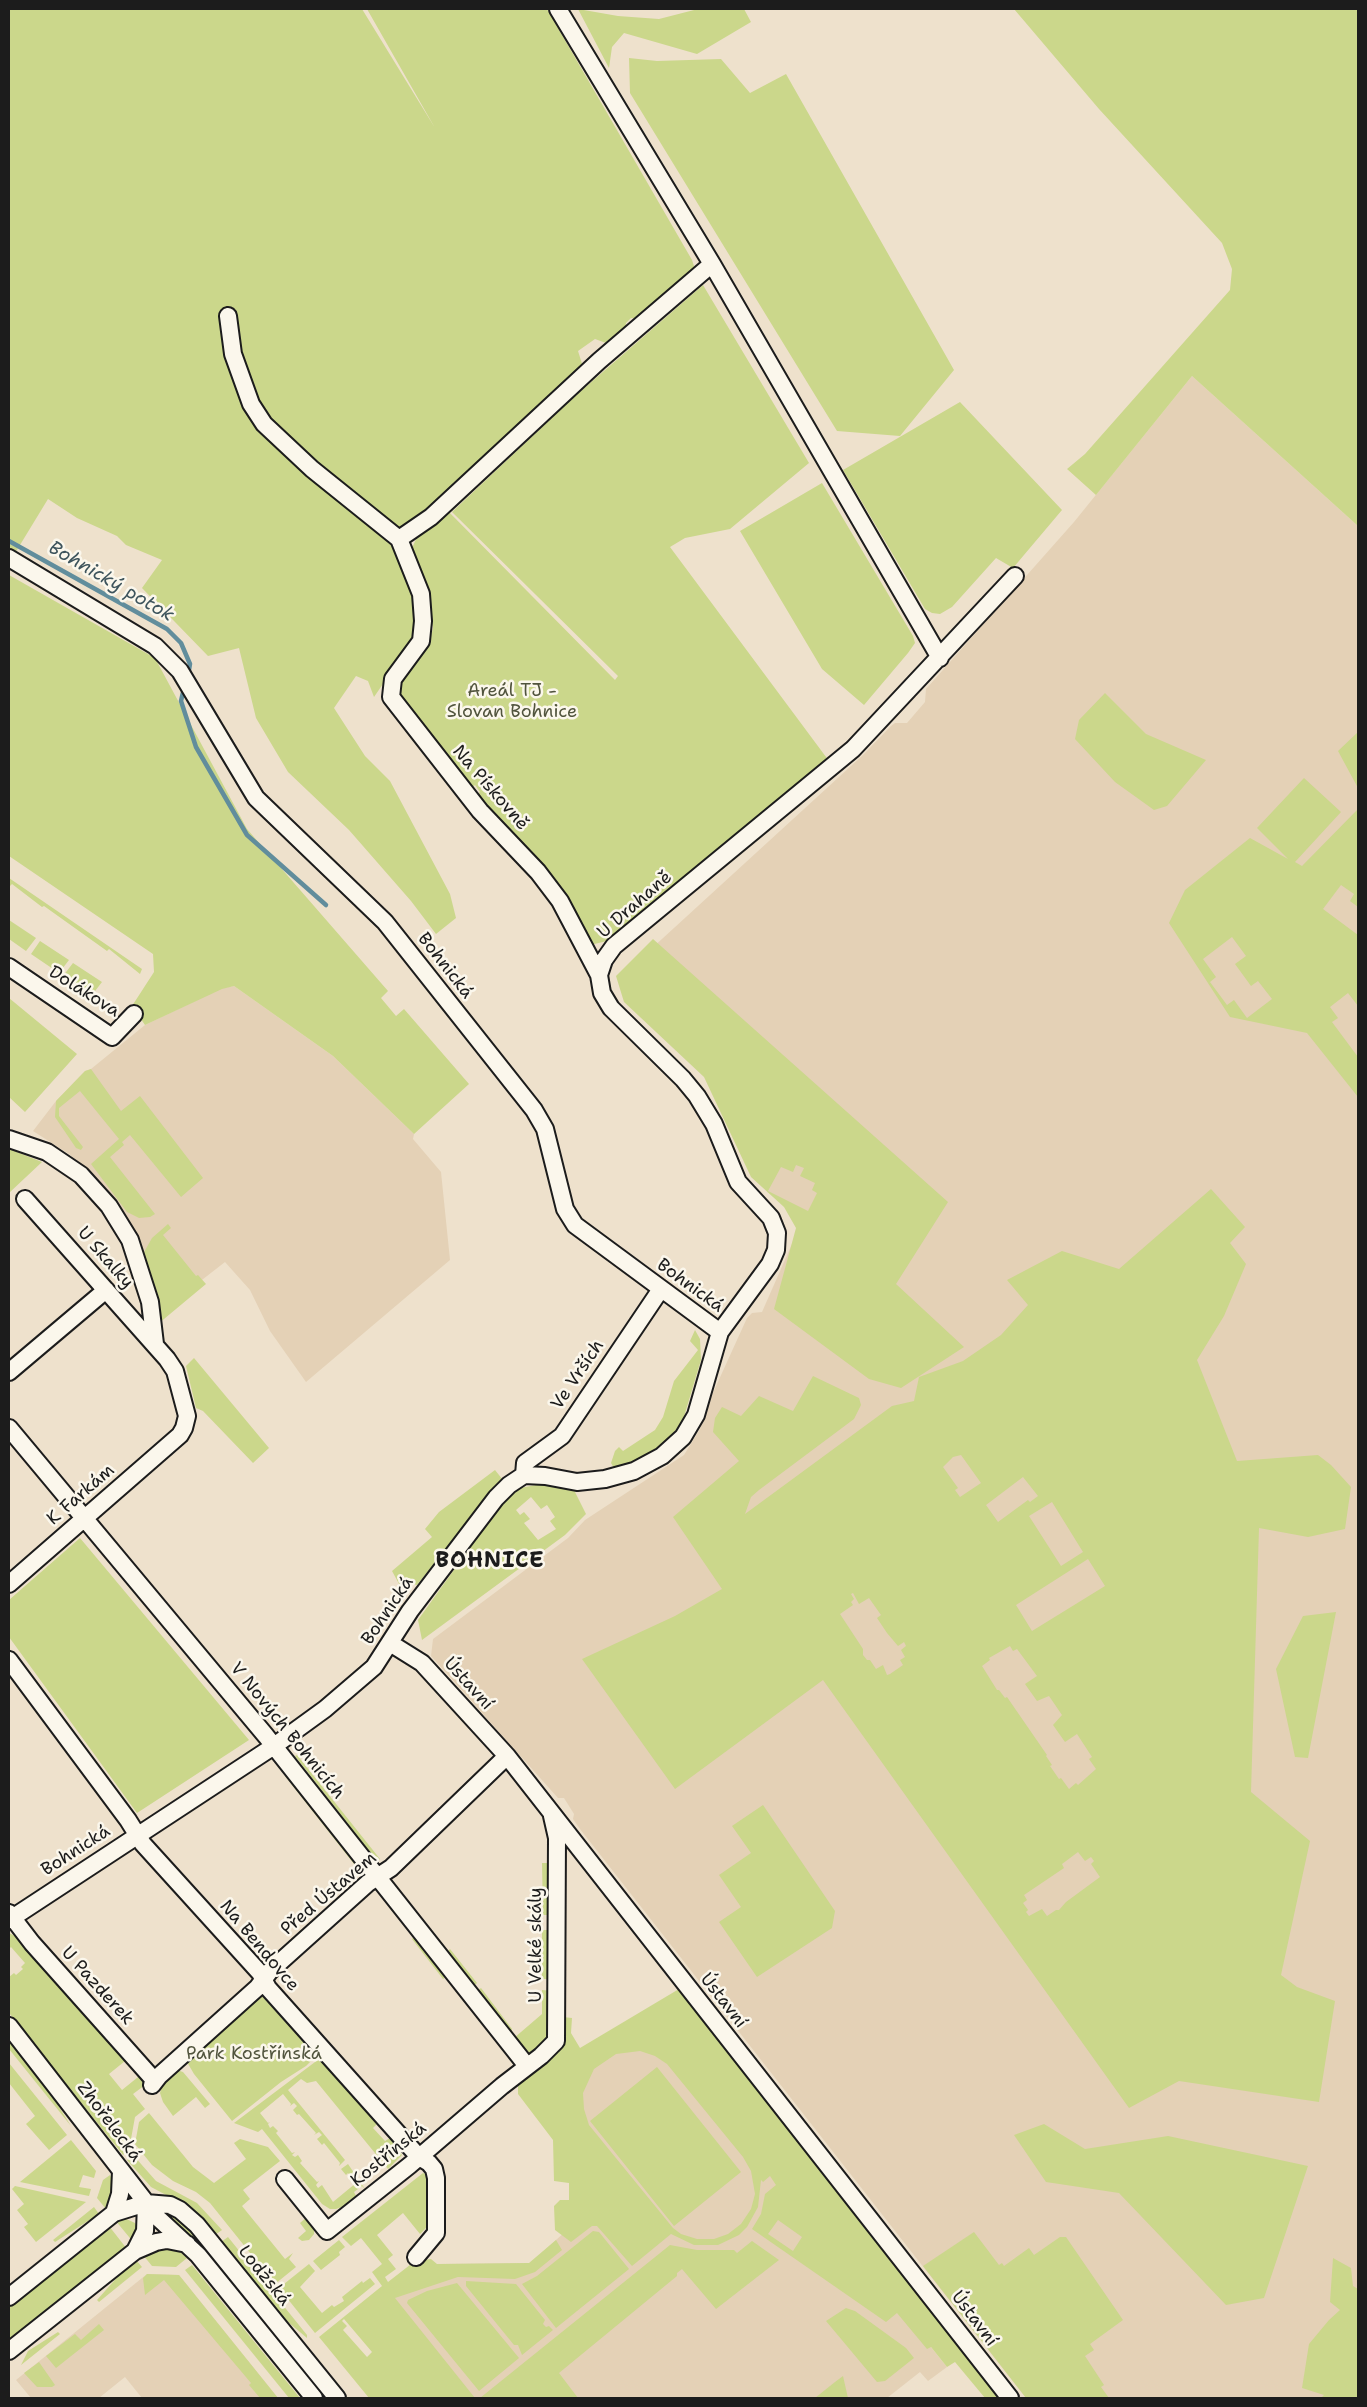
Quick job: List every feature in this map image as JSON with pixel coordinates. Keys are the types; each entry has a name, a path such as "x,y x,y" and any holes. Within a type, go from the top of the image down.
{"street":[{"path":"558,9 712,264 940,658"},
{"path":"228,316 232,354 251,404 264,424 312,469 399,539 431,517 599,361 712,264"},
{"name":"Na Pískovně","path":"399,539 421,594 424,621 421,641 393,678 391,697 480,811 538,872 554,894 599,975"},
{"name":"Bohnická","path":"9,558 155,646 180,671 256,798 385,922 534,1110 545,1129 565,1210 575,1225 720,1332 696,1415 683,1437 662,1456 634,1471 605,1480 577,1482 545,1476 524,1475 509,1485 496,1498 410,1611 374,1667 325,1709 274,1746 10,1917"},
{"name":"U Drahaně","path":"599,975 604,960 614,946 853,749 1015,576"},
{"name":"Dolákova","path":"9,968 112,1037 134,1014"},
{"path":"599,975 602,993 611,1008 683,1079 697,1096 714,1124 738,1182 771,1218 777,1232 776,1250 770,1264 720,1332"},
{"name":"U Skalky","path":"9,1139 47,1152 81,1175 109,1206 130,1240 150,1302 155,1344"},
{"name":"U Skalky","path":"25,1198 155,1344 173,1367 187,1416 180,1435"},
{"name":"Ve Vrších","path":"524,1475 525,1463 562,1436 661,1289"},
{"path":"9,1372 106,1290"},
{"name":"V Nových Bohnicích","path":"9,1428 274,1746 527,2066"},
{"name":"K Farkám","path":"9,1584 180,1435"},
{"name":"Ústavní","path":"390,1643 422,1663 507,1756 1010,2398"},
{"name":"Na Bendovce","path":"9,1660 142,1844 263,1978 268,1988 419,2157 429,2163 436,2178 436,2233 416,2257"},
{"name":"Před Ústavem","path":"153,2083 257,1988 263,1978 368,1883 391,1868 507,1756"},
{"name":"U Velké skály","path":"527,2066 556,2041 557,1838 551,1812"},
{"name":"U Pazderek","path":"10,1917 153,2083"},
{"name":"Zhořelecká","path":"9,2026 146,2202"},
{"name":"Kostřínská","path":"285,2179 327,2231 527,2066"},
{"path":"114,2213 120,2194 121,2171"},
{"path":"146,2202 158,2218 187,2244 314,2398"},
{"path":"135,2251 145,2231 146,2202"},
{"name":"Lodžská","path":"9,2297 114,2213 146,2202 170,2205 180,2210 198,2225 337,2398"},
{"path":"9,2351 135,2251 156,2242 167,2240 187,2244"}],"shaded area":[{"path":"1192,376 1358,526 1358,2398 1026,2398 580,1829 573,1819 574,1814 564,1798 558,1798 431,1656 433,1639 568,1538 585,1520 684,1455 700,1429 707,1406 747,1318 752,1313 762,1312 806,1212 767,1192 770,1183 725,1088 627,971 863,755 891,726 895,723 907,723 925,702 926,689 1074,522"},
{"path":"234,986 333,1056 414,1134 413,1139 441,1172 450,1260 306,1382 270,1331 250,1290 225,1262 189,1290 146,1261 129,1220 92,1174 69,1154 33,1131 56,1101 85,1071 91,1069 145,1025 222,988"},
{"path":"654,2005 947,2367 928,2381 920,2372 887,2398 397,2398 360,2327 436,2264 530,2263 583,2216 541,2088"},
{"path":"147,2274 179,2275 278,2398 142,2398 125,2377 99,2398 31,2398 16,2380"}],"green space":[{"path":"9,9 362,9 435,128 367,9 547,9 692,260 695,269 640,319 631,318 626,323 625,332 616,341 606,343 595,339 578,351 584,370 410,526 397,529 397,546 417,593 420,630 374,697 368,681 356,676 334,708 365,756 390,781 450,894 456,918 436,934 411,901 349,830 288,772 256,718 239,648 208,656 142,588 162,560 126,545 117,536 77,518 48,499 9,563"},
{"path":"578,9 618,16 659,19 698,9 744,9 751,22 697,54 624,33 612,47 609,68"},
{"path":"1014,9 1358,9 1358,526 1192,376 1096,495 1067,469 1085,454 1230,290 1232,269 1222,243 1099,109"},
{"path":"629,58 657,61 721,59 750,93 786,74 954,370 900,436 837,431 630,93"},
{"name":"Areál TJ - Slovan Bohnice","path":"703,285 809,463 730,529 685,538 670,547 829,761 611,940 582,947 545,880 475,796 480,792 475,785 470,789 398,700 397,687 430,640 433,628 429,603 411,555 412,548 417,537 447,510 615,680 618,676 452,512 574,397"},
{"path":"960,402 1062,510 1013,568 996,558 952,607 940,614 932,613 925,609 843,470"},
{"path":"822,483 913,636 915,643 864,705 822,669 740,531"},
{"path":"9,575 155,658 247,829 388,991 381,998 396,1016 404,1009 469,1084 414,1134 333,1056 234,986 222,989 145,1025 132,1006 154,972 153,954 9,856"},
{"path":"1105,693 1146,734 1206,760 1167,806 1154,810 1115,782 1075,739 1079,720"},
{"path":"1358,732 1358,788 1338,751"},
{"path":"1304,778 1341,812 1295,862 1302,866 1358,809 1358,907 1350,901 1354,894 1341,885 1323,909 1358,935 1358,1006 1348,993 1330,1007 1338,1018 1332,1022 1358,1057 1358,1097 1307,1033 1230,1017 1169,923 1185,890 1250,838 1288,859 1257,828","holes":["1232,937 1246,956 1235,964 1251,986 1258,981 1272,999 1247,1018 1234,1000 1227,1005 1210,982 1216,977 1203,959"]},
{"path":"9,878 142,969 140,974 109,949 107,951 44,906 42,907 12,884 10,886"},
{"path":"9,920 36,938 26,951 9,939"},
{"path":"653,939 948,1202 896,1284 964,1347 901,1388 869,1379 774,1309 796,1228 784,1207 751,1177 704,1077 624,1002 616,976","holes":["796,1165 804,1168 800,1176 815,1183 812,1190 817,1193 808,1211 768,1191 781,1167 793,1172"]},
{"path":"40,941 69,960 59,973 31,954"},
{"path":"73,963 102,982 92,995 63,976"},
{"path":"9,998 77,1054 25,1112 9,1097"},
{"path":"91,1069 121,1111 140,1096 203,1178 181,1197 130,1135 122,1142 124,1145 110,1157 155,1214 150,1217 139,1218 127,1212 91,1164 119,1139 80,1091 59,1108 59,1116 83,1147 81,1150 76,1148 55,1117 56,1101 85,1071"},
{"path":"9,1149 42,1162 9,1193"},
{"path":"1211,1189 1245,1227 1230,1243 1246,1264 1224,1316 1197,1360 1237,1461 1318,1455 1331,1465 1351,1487 1345,1529 1308,1537 1259,1528 1251,1792 1310,1841 1281,1975 1297,1987 1335,2001 1319,2102 1179,2081 1129,2108 823,1680 675,1789 582,1659 675,1616 722,1589 673,1517 739,1461 713,1432 715,1418 722,1407 741,1416 759,1396 793,1411 813,1376 859,1398 861,1405 854,1419 751,1497 745,1514 892,1406 914,1401 919,1377 963,1361 1001,1335 1028,1305 1007,1280 1062,1251 1119,1269","holes":["961,1455 981,1483 960,1497 955,1490 958,1488 943,1467 953,1457","1023,1477 1038,1496 1030,1502 1028,1500 998,1522 986,1505","1052,1502 1083,1552 1061,1566 1029,1516","1088,1559 1105,1586 1032,1631 1016,1605","853,1593 859,1604 869,1598 881,1615 877,1618 887,1633 898,1646 904,1642 906,1646 901,1650 905,1657 900,1660 903,1665 890,1674 887,1675 883,1665 876,1669 870,1660 867,1660 863,1655 863,1649 840,1614 853,1605 851,1602 854,1599 851,1594","1010,1646 1013,1651 1017,1649 1037,1676 1025,1684 1037,1701 1049,1696 1062,1715 1053,1725 1065,1742 1077,1734 1092,1757 1089,1759 1096,1769 1078,1785 1076,1783 1069,1789 1061,1778 1059,1779 1050,1766 1052,1765 1047,1755 1007,1697 1005,1698 997,1690 982,1666 990,1660 989,1658","1078,1852 1085,1861 1091,1857 1094,1861 1091,1864 1100,1877 1066,1902 1059,1910 1047,1916 1042,1909 1029,1916 1026,1912 1028,1910 1023,1903 1027,1900 1024,1895 1064,1868 1062,1864"]},
{"path":"168,1224 171,1228 163,1235 196,1276 198,1275 206,1284 158,1324 143,1254 152,1238"},
{"path":"695,1330 700,1339 701,1360 683,1420 665,1444 642,1459 614,1468 611,1463 615,1451 619,1447 623,1451 655,1430 663,1417 674,1381 698,1350 690,1341"},
{"path":"194,1358 269,1448 253,1463 203,1411 196,1408 186,1366"},
{"path":"495,1470 503,1480 486,1495 487,1497 417,1585 413,1584 404,1593 392,1571 432,1537 425,1529 439,1512"},
{"path":"541,1484 574,1490 586,1514 565,1535 422,1640 418,1620 499,1507 520,1488","holes":["531,1497 541,1509 547,1505 555,1517 550,1521 556,1529 538,1540 524,1523 530,1519 524,1512 520,1515 516,1510"]},
{"path":"80,1538 249,1740 137,1813 9,1637 9,1600"},
{"path":"1336,1612 1308,1758 1295,1757 1276,1669 1303,1616"},
{"path":"297,1755 380,1859 377,1861 295,1756"},
{"path":"287,1774 364,1871 361,1873 285,1776"},
{"path":"763,1805 835,1911 832,1928 757,1977 719,1922 741,1907 719,1875 751,1853 732,1826"},
{"path":"542,1863 551,1863 551,1868 547,1868 547,1902 552,1902 552,1915 543,1915"},
{"path":"542,1930 552,1930 552,1979 542,1979"},
{"path":"9,1933 15,1936 18,1934 130,2057 109,2074 122,2090 143,2073 145,2074 145,2085 133,2094 145,2109 135,2117 129,2150 123,2155 9,2013 9,1977 14,1973 16,1975 23,1969 21,1967 25,1963 11,1947 9,1949"},
{"path":"415,1936 447,1976 443,1979 412,1939"},
{"path":"450,1949 477,1983 474,1986 447,1952"},
{"path":"481,1988 512,2029 511,2035 477,1991"},
{"path":"679,1989 999,2398 985,2398 955,2362 947,2367 931,2347 927,2349 897,2313 886,2322 752,2229 761,2214 765,2194 776,2185 770,2176 763,2182 761,2180 758,2207 747,2227 739,2235 718,2245 694,2245 671,2234 632,2266 597,2226 592,2226 571,2242 555,2230 554,2206 560,2200 569,2200 569,2183 554,2181 553,2140 518,2094 518,2086 563,2017 572,2018 571,2033 580,2048","holes":["640,2051 655,2056 667,2064 743,2157 751,2171 755,2194 751,2209 741,2224 728,2234 714,2239 697,2239 681,2234 673,2228 589,2125 584,2109 583,2093 594,2069 616,2054","778,2220 802,2237 793,2251 768,2234"]},
{"path":"542,1990 552,1991 551,2037 531,2055 514,2038 542,2014"},
{"name":"Park Kostřínská","path":"262,1996 316,2056 306,2066 281,2082 232,2121 194,2074 187,2062"},
{"path":"9,2039 42,2080 71,2126 9,2049"},
{"path":"319,2059 377,2124 373,2128 385,2141 390,2138 402,2155 388,2169 316,2081 307,2083 301,2079 288,2090 345,2160 339,2166 340,2163 324,2143 322,2145 317,2139 322,2135 319,2132 314,2135 316,2133 293,2110 297,2106 294,2103 290,2106 291,2104 283,2094 260,2113 268,2123 270,2122 268,2124 270,2128 273,2126 278,2131 276,2133 292,2153 295,2152 292,2155 295,2157 298,2155 302,2161 300,2163 317,2182 319,2181 316,2185 318,2188 322,2185 333,2202 356,2183 348,2173 346,2175 341,2169 348,2164 365,2189 362,2186 354,2192 356,2196 342,2207 336,2209 330,2209 322,2204 262,2129 258,2132 234,2123"},
{"path":"9,2063 67,2135 49,2150 26,2124 35,2116 9,2083"},
{"path":"657,2067 741,2172 674,2226 590,2121"},
{"path":"177,2070 183,2072 210,2104 205,2108 196,2097 173,2116 163,2102 160,2093 162,2086"},
{"path":"149,2113 193,2167 214,2183 246,2159 234,2143 240,2139 268,2147 280,2161 243,2190 250,2199 242,2206 285,2259 293,2253 289,2259 296,2267 275,2284 210,2203 196,2192 173,2181 152,2165 135,2144 139,2122"},
{"path":"1044,2124 1085,2149 1168,2136 1308,2166 1264,2298 1226,2305 1119,2193 1046,2182 1014,2135"},
{"path":"71,2140 96,2171 94,2178 83,2175 79,2187 91,2189 89,2196 20,2182"},
{"path":"134,2156 156,2181 197,2203 222,2230 215,2235 191,2208 151,2187 127,2160"},
{"path":"423,2173 430,2176 430,2218 426,2228 420,2234 403,2213 377,2235 393,2255 388,2259 396,2269 385,2277 388,2282 415,2261 431,2259 437,2264 529,2263 556,2240 562,2250 535,2272 515,2279 458,2277 395,2298 475,2398 369,2398 319,2337 382,2286 372,2272 382,2264 361,2238 351,2246 342,2237","holes":["344,2319 372,2352 367,2357 343,2330 347,2326 342,2321"]},
{"path":"110,2175 113,2181 111,2203 106,2209 97,2198 103,2180"},
{"path":"15,2186 86,2202 36,2242 24,2227 28,2224 17,2210 24,2204 12,2189"},
{"path":"94,2207 99,2214 55,2242 53,2240"},
{"path":"161,2211 183,2221 204,2244 198,2248 186,2233"},
{"path":"122,2217 135,2223 138,2230 134,2243 115,2220"},
{"path":"307,2217 314,2225 314,2234 309,2240 302,2241 298,2238 306,2231 300,2223"},
{"path":"109,2226 127,2249 9,2344 9,2306"},
{"path":"593,2231 599,2232 629,2269 556,2328 522,2284 537,2276"},
{"path":"974,2232 999,2265 1002,2263 1004,2266 1029,2248 1034,2255 1060,2237 1066,2237 1123,2320 1090,2344 1094,2350 1085,2356 1104,2385 1101,2387 1109,2398 1026,2398 923,2266"},
{"path":"228,2237 307,2335 307,2338 282,2317 221,2242"},
{"path":"339,2240 345,2247 339,2252 340,2255 321,2270 313,2261"},
{"path":"752,2241 779,2260 716,2309 682,2269 677,2273 677,2276 559,2373 578,2398 480,2398 670,2245 697,2250 734,2250 737,2253"},
{"path":"161,2247 180,2252 187,2258 176,2267 152,2266 143,2255"},
{"path":"209,2251 328,2398 319,2398 204,2255"},
{"path":"1333,2258 1351,2268 1353,2286 1358,2289 1358,2398 1321,2398 1324,2395 1302,2388 1309,2344 1340,2310 1330,2302"},
{"path":"136,2260 142,2267 99,2302 97,2300 121,2273"},
{"path":"309,2264 315,2271 300,2287 322,2313 332,2305 334,2307 344,2301 342,2297 362,2281 363,2283 370,2278 375,2284 315,2333 279,2288"},
{"path":"192,2265 300,2398 289,2398 185,2270"},
{"path":"147,2274 179,2275 278,2398 260,2398 249,2385 251,2383 164,2280 145,2295 143,2278"},
{"path":"466,2281 516,2284 545,2320 543,2324 553,2330 522,2355 518,2345 514,2345 466,2286"},
{"path":"457,2283 519,2358 479,2391 407,2303 408,2300 427,2291"},
{"path":"846,2308 855,2311 906,2348 914,2358 885,2381 877,2382 826,2321"},
{"path":"99,2324 104,2330 56,2368 46,2356 75,2334 81,2340"},
{"path":"58,2332 60,2334 21,2365 28,2351"},
{"path":"39,2362 55,2385 52,2387 37,2387 24,2373"},
{"path":"843,2376 848,2398 815,2398 835,2382"}],"waterway":[{"name":"Bohnický potok","path":"9,541 167,629 181,643 190,664 188,676"},
{"name":"Bohnický potok","path":"184,688 181,701 196,747 247,835 326,905"}],"district":[{"name":"BOHNICE","path":"490,1561"}]}
